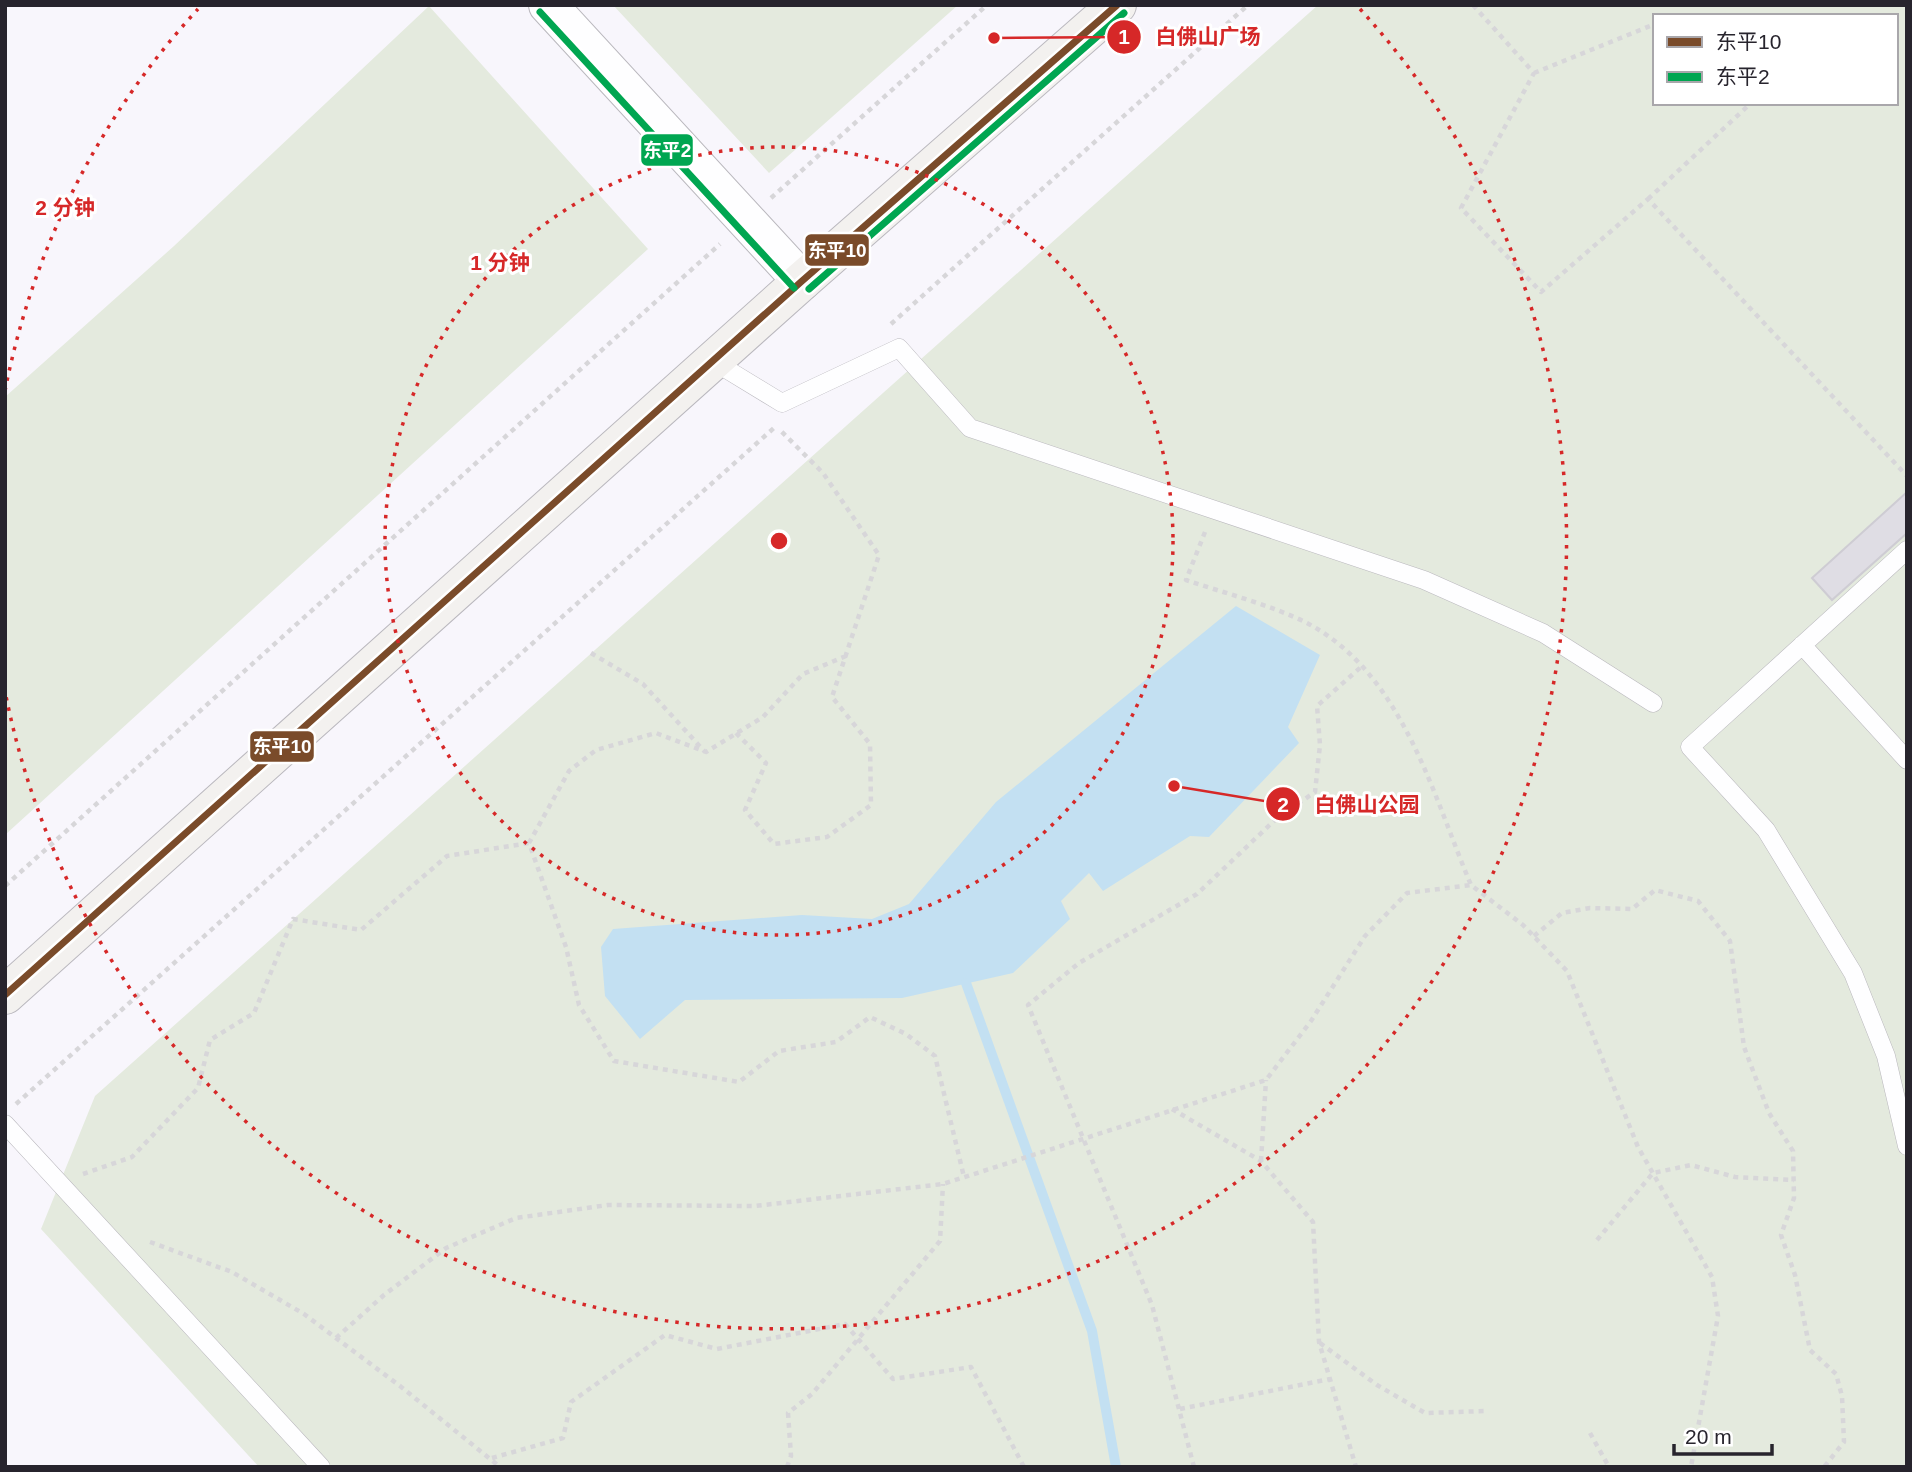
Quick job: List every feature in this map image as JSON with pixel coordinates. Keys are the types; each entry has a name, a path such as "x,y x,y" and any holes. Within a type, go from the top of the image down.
{"main road":[{"path":"5,995 802,281 1117,5"}],"street":[{"path":"548,5 802,281"}],"lane":[{"path":"713,361 782,404 899,348 970,428 1436,585 1543,633 1653,703"},
{"path":"1907,550 1690,747 1766,830 1853,973 1886,1056 1907,1146"},
{"path":"1802,645 1907,760"},
{"path":"5,1124 321,1467"}],"path":[{"path":"5,887 987,5"},
{"path":"887,328 1248,5"},
{"path":"1472,5 1534,73"},
{"path":"1653,25 1534,73 1461,208 1541,292 1648,199 1749,105"},
{"path":"1648,199 1907,477"},
{"path":"16,1105 776,426 823,472 879,555 832,697 870,744 871,805 827,837 774,844 745,810 766,763 736,733"},
{"path":"1214,510 1186,579 1307,624 1376,681 1403,723 1471,885 1534,936 1567,971 1638,1147 1712,1277 1718,1316 1691,1467"},
{"path":"591,653 643,684 706,752"},
{"path":"706,752 763,717 803,674 846,656"},
{"path":"1194,1467 1152,1305 1028,1005 1079,964 1197,894 1276,819 1314,792 1320,745 1317,706 1361,667"},
{"path":"706,752 656,733 596,750 569,771 529,843 566,947 579,1005 614,1060 739,1082 779,1051 836,1042 870,1017 906,1034 935,1056 964,1177"},
{"path":"59,1182 132,1157 198,1088 210,1040 254,1013 293,919 361,930 447,856 529,843"},
{"path":"1261,1161 1266,1080 1311,1021 1364,936 1407,893 1471,885"},
{"path":"1534,936 1562,913 1590,908 1632,909 1655,890 1698,901 1730,941 1744,1047 1769,1113 1794,1151 1794,1198 1782,1235 1795,1275 1810,1350 1836,1374 1842,1396 1844,1442 1824,1467"},
{"path":"336,1338 384,1295 446,1248 516,1218 608,1205 755,1206 943,1184 1266,1080"},
{"path":"1172,1109 1261,1161 1313,1222 1320,1342 1356,1467"},
{"path":"1597,1240 1653,1173 1691,1165 1735,1177 1794,1180"},
{"path":"787,1467 791,1456 788,1413 812,1394 940,1241 943,1184"},
{"path":"145,1240 232,1272 304,1314 492,1458 500,1467"},
{"path":"492,1458 563,1438 571,1402 664,1335 717,1349 845,1324 893,1379 971,1367 1024,1467"},
{"path":"1320,1342 1377,1385 1425,1413 1487,1411"},
{"path":"1180,1409 1330,1379"},
{"path":"1590,1433 1609,1467"}],"shaded area":[{"path":"613,5 958,5 769,173"},
{"path":"1318,5 1907,5 1907,1467 259,1467 41,1229 95,1096"},
{"path":"429,6 648,249 5,835 5,397 174,246"}],"water":[{"path":"1236,606 1320,655 1288,727 1299,743 1209,837 1190,836 1103,891 1089,873 1061,901 1070,919 1013,973 902,998 685,1000 640,1039 605,996 601,947 613,929 802,915 872,919 909,904 996,802"}],"building":[{"path":"1907,492 1907,533 1832,600 1812,578"}],"waterway":[{"path":"966,983 1092,1331 1116,1467"}],"transit line":[{"name":"东平10","path":"5,995 802,281 1117,5"},
{"name":"东平2","path":"540,12 794,288"},
{"name":"东平2","path":"809,289 1124,13"}],"place":[{"name":"白佛山广场","path":"994,38"},
{"name":"白佛山公园","path":"1174,786"}]}
